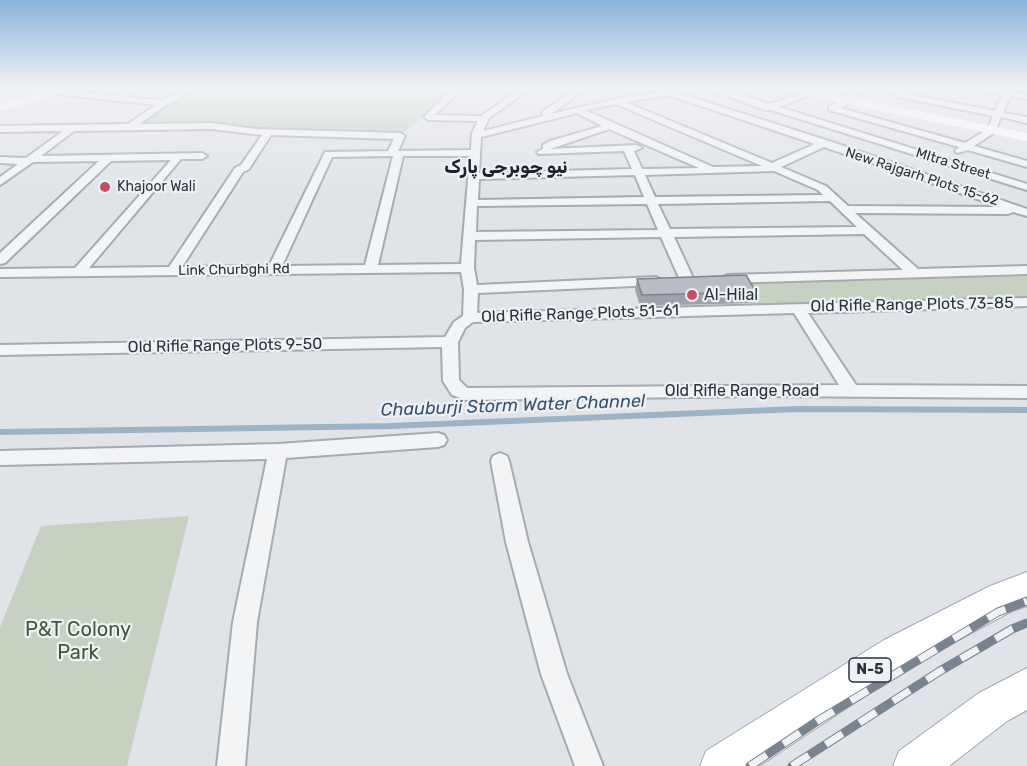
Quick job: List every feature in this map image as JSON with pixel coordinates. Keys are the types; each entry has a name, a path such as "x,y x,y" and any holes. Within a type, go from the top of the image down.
{"main road":[{"path":"958,123 1027,137"},
{"name":"N-5","path":"721,766 897,653 1002,598 1027,589"},
{"path":"914,766 993,707 1027,688"}],"street":[{"path":"130,127 136,123"},
{"path":"450,342 459,325 471,318 471,289 467,268 477,135 482,123"},
{"path":"477,135 527,123"},
{"path":"603,123 714,171"},
{"path":"668,123 822,188 914,273"},
{"name":"New Rajgarh Plots 15-62","path":"759,123 1026,212"},
{"path":"779,129 794,123"},
{"name":"MItra Street","path":"821,123 1027,187"},
{"path":"474,176 775,168 869,123"},
{"path":"885,123 1026,163"},
{"path":"872,160 934,123"},
{"path":"921,176 992,130 995,123"},
{"path":"0,129 211,126 269,132 400,136 371,268"},
{"path":"542,152 553,143 610,126"},
{"path":"0,182 71,129"},
{"path":"174,270 239,170 245,167 269,132"},
{"path":"542,152 656,147"},
{"path":"628,149 667,233 699,280"},
{"path":"542,152 542,175"},
{"path":"274,269 328,154 476,153"},
{"path":"79,272 179,156"},
{"path":"0,160 202,156"},
{"path":"0,260 108,158"},
{"path":"980,196 1026,163"},
{"path":"472,203 832,198"},
{"path":"845,209 1026,212"},
{"path":"470,236 867,230"},
{"name":"Link Churbghi Rd","path":"0,273 467,268"},
{"path":"471,289 1027,270"},
{"name":"Old Rifle Range Plots 73-85","path":"798,308 1027,302"},
{"path":"798,308 851,390"},
{"name":"Old Rifle Range Plots 51-61","path":"471,318 798,308"},
{"name":"Old Rifle Range Road","path":"450,342 451,381 458,391 466,394 851,390 1027,392"},
{"name":"Old Rifle Range Plots 9-50","path":"0,350 450,342"},
{"path":"0,458 278,451 438,440"},
{"path":"231,766 245,622 278,451"},
{"path":"500,461 517,542 554,674 589,766"}],"green space":[{"path":"136,123 416,123 400,136 257,132 211,126 130,127"},
{"path":"1027,270 1027,301 754,307 738,278"},
{"name":"P&T Colony Park","path":"189,516 127,766 0,766 0,627 41,526"}],"building":[{"path":"746,275 756,292 642,295 637,279"}],"waterway":[{"name":"Chauburji Storm Water Channel","path":"0,432 391,426 797,409 1027,410"}],"railway":[{"path":"750,766 819,720 998,612 1027,601"},
{"path":"792,766 940,671 1012,629 1027,623"}],"place":[{"name":"Khajoor Wali","path":"105,187"},
{"name":"Al-Hilal","path":"692,295"}],"district":[{"name":"نیو چوبرجی پارک","path":"506,168"}]}
